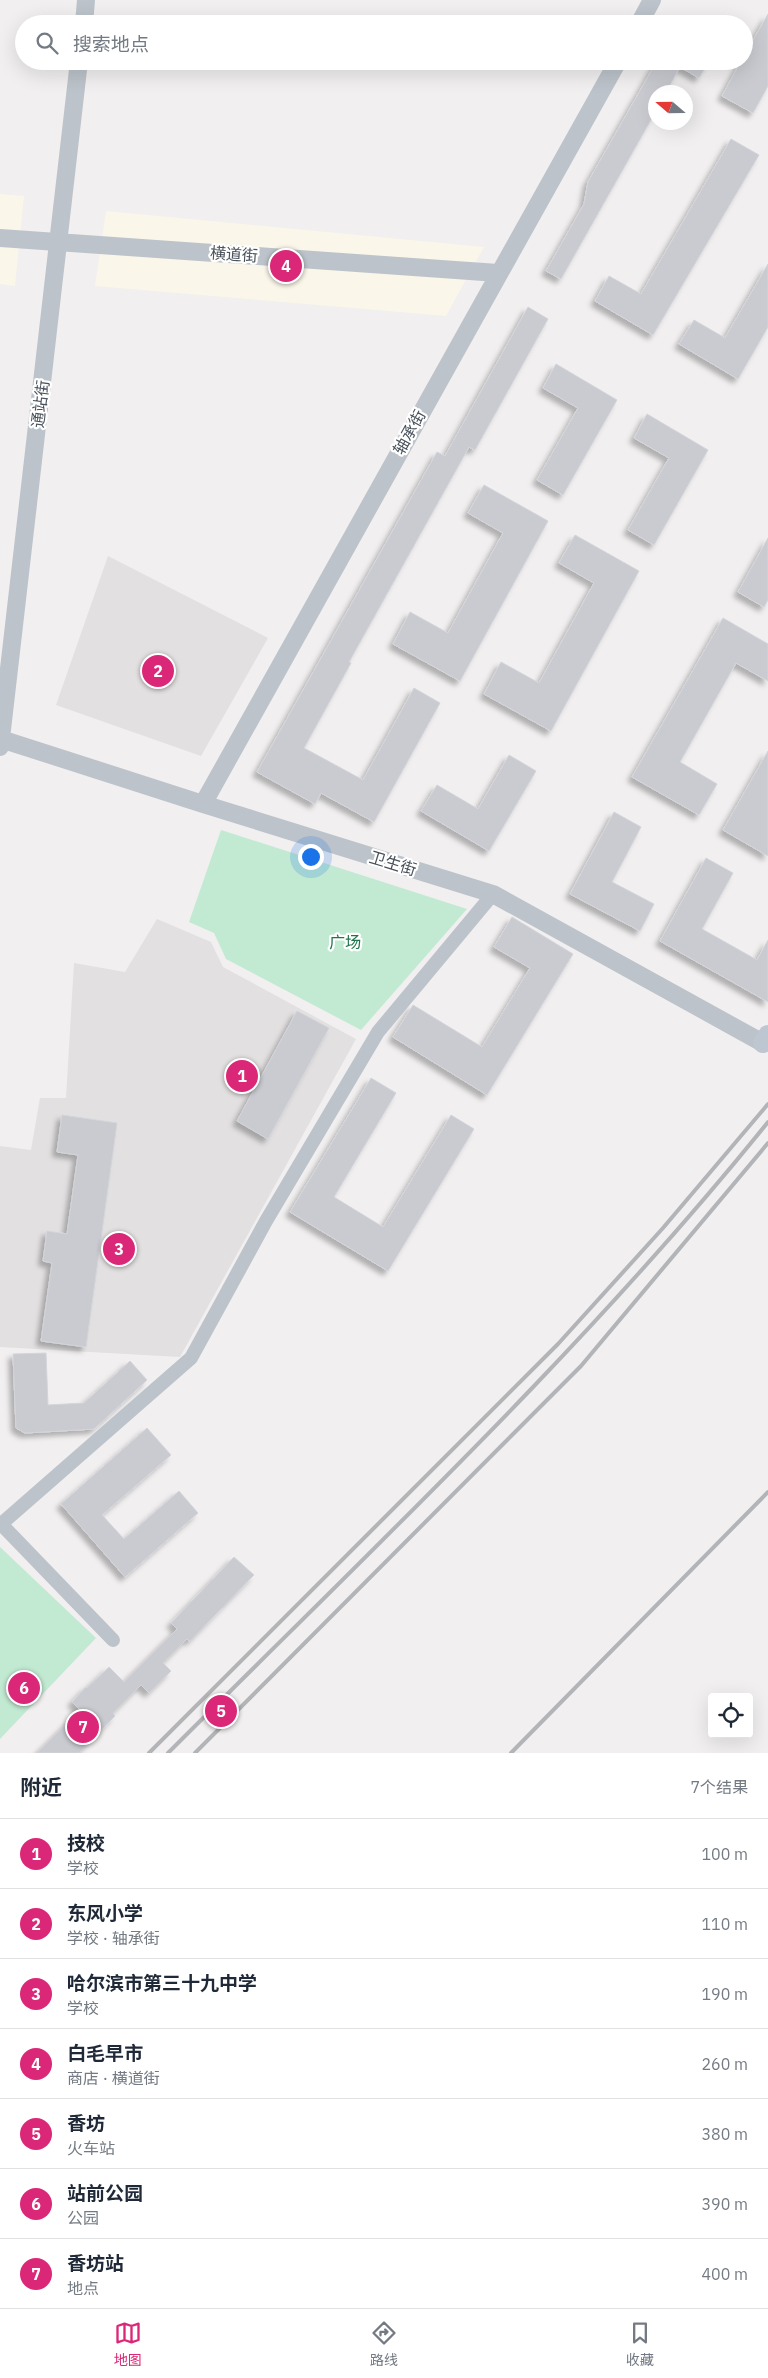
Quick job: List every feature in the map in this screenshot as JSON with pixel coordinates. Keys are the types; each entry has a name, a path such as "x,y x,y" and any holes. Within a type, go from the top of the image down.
{"street":[{"path":"85,15 86,0"},
{"path":"644,15 652,0"},
{"name":"通站街","path":"0,742 78,70"},
{"name":"轴承街","path":"203,804 613,70"},
{"name":"横道街","path":"0,238 498,273"},
{"name":"卫生街","path":"0,742 493,894 766,1039"},
{"path":"113,1640 1,1525 191,1358 266,1221 378,1032 493,894"}],"shaded area":[{"path":"0,194 24,196 15,286 0,284"},
{"path":"106,211 484,247 446,316 95,286"},
{"path":"108,556 268,638 201,756 56,705"},
{"path":"157,919 211,942 223,967 356,1039 180,1357 0,1347 0,1146 31,1150 40,1098 66,1098 74,963 125,972"}],"green space":[{"name":"广场","path":"221,830 467,909 361,1030 226,959 214,933 189,922"},
{"path":"0,1547 96,1638 0,1739"}],"building":[{"path":"768,14 768,86 753,113 722,96 736,70 753,70 753,40"},
{"path":"652,70 678,70 670,85 648,85 648,125 561,279 546,271 584,204 588,182"},
{"path":"685,70 704,70 699,78"},
{"path":"731,139 759,155 653,335 595,301 609,276 641,294"},
{"path":"768,264 768,327 738,379 679,344 694,320 725,338"},
{"path":"528,307 548,319 475,450 469,447 349,662 351,663 304,748 363,780 414,688 440,703 374,822 321,793 315,804 257,772 437,452 445,456"},
{"path":"556,364 617,400 563,495 537,480 578,408 543,388"},
{"path":"647,414 708,450 654,545 628,530 669,458 634,438"},
{"path":"484,485 548,521 460,681 393,644 410,612 448,633 503,533 468,513"},
{"path":"575,535 639,571 551,731 484,694 501,662 539,683 594,583 559,563"},
{"path":"768,538 768,600 764,607 738,592"},
{"path":"723,618 768,644 768,681 736,663 680,762 717,784 699,815 632,777"},
{"path":"768,751 768,856 723,830"},
{"path":"509,755 536,771 489,851 421,811 437,785 478,809"},
{"path":"614,812 641,827 612,882 654,904 640,931 570,894"},
{"path":"706,858 733,873 702,929 757,960 768,940 768,1002 660,941"},
{"path":"512,917 573,954 487,1095 393,1037 413,1005 482,1047 530,968 494,947"},
{"path":"297,1011 329,1028 268,1139 237,1121"},
{"path":"371,1078 396,1093 334,1197 383,1227 451,1115 474,1129 388,1271 290,1212"},
{"path":"62,1115 117,1123 86,1347 41,1341 52,1263 43,1261 47,1231 67,1234 78,1155 57,1152"},
{"path":"46,1353 48,1405 84,1403 130,1361 147,1380 94,1429 25,1433 16,1428 13,1354"},
{"path":"147,1428 171,1455 102,1515 124,1539 179,1491 198,1513 125,1577 61,1504"},
{"path":"234,1557 254,1575 190,1641 187,1639 163,1663 171,1671 149,1693 141,1685 113,1713 115,1716 79,1753 37,1753 80,1710 72,1702 86,1687 109,1667 124,1682 177,1629 171,1623"}],"railway":[{"path":"149,1753 558,1344 663,1228 768,1104"},
{"path":"168,1753 400,1523 552,1367 698,1206 768,1122"},
{"path":"195,1753 581,1366 768,1143"},
{"path":"511,1753 768,1492"}],"place":[{"name":"白毛早市","path":"286,266"},
{"name":"东风小学","path":"158,671"},
{"name":"技校","path":"242,1076"},
{"name":"哈尔滨市第三十九中学","path":"119,1249"},
{"name":"站前公园","path":"24,1688"},
{"name":"香坊","path":"221,1711"},
{"name":"香坊站","path":"83,1727"}]}
